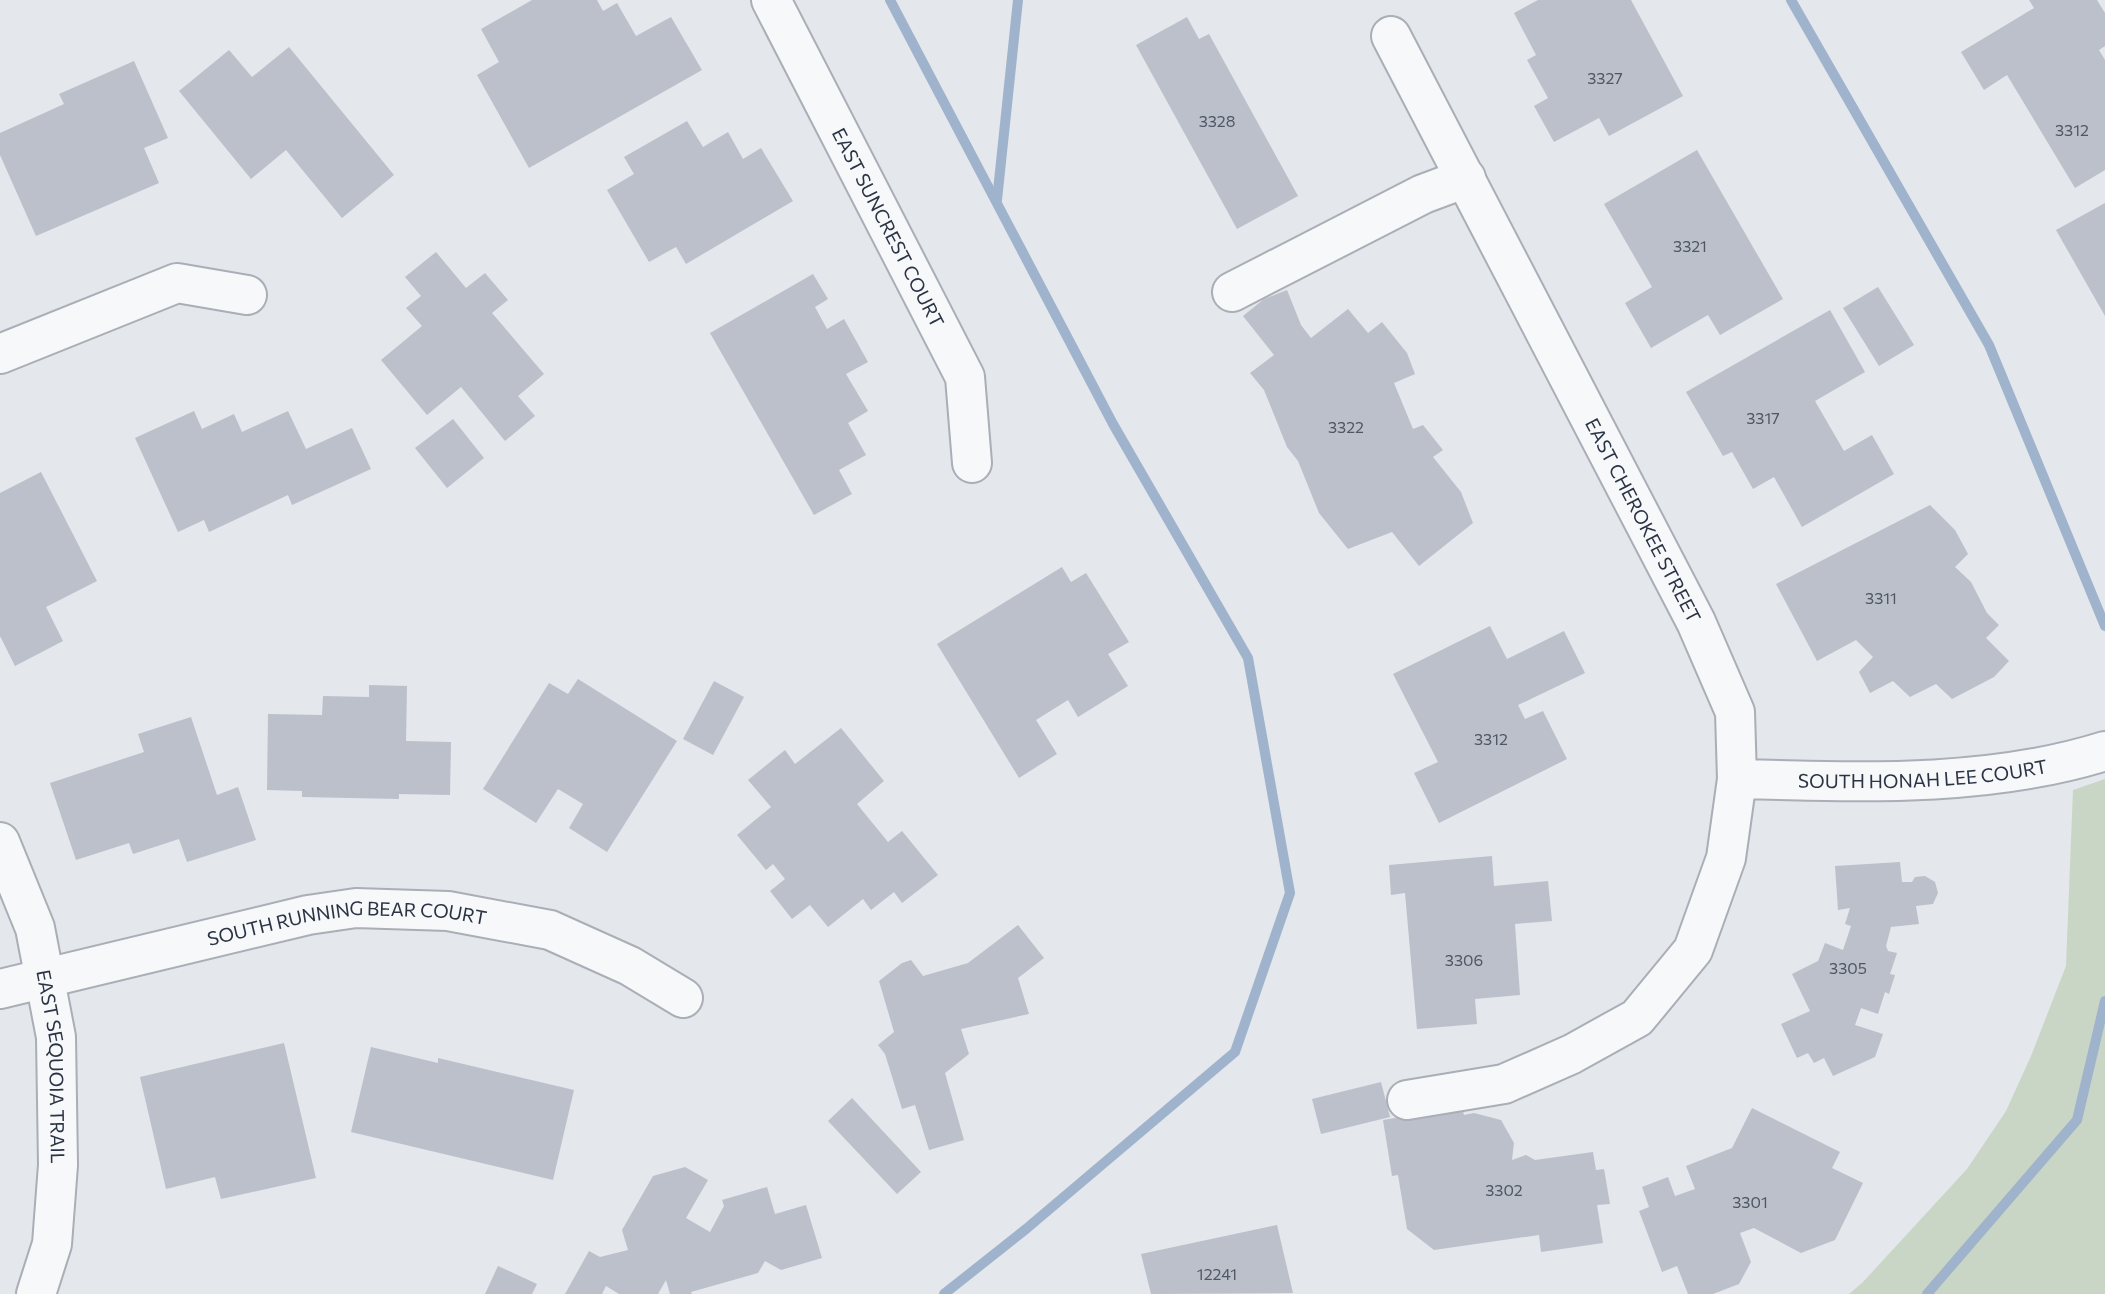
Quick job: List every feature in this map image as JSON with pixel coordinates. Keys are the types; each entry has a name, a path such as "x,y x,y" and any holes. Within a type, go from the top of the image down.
{"street":[{"name":"EAST SUNCREST COURT","path":"771,0 965,377 972,463"},
{"name":"EAST CHEROKEE STREET","path":"1391,36 1696,622 1735,712 1737,779 1726,858 1693,950 1637,1018 1572,1054 1504,1084 1407,1100"},
{"path":"1232,292 1423,194 1466,178"},
{"path":"0,354 177,284 247,295"},
{"name":"SOUTH HONAH LEE COURT","path":"1737,779 1886,782 2035,770 2104,751"},
{"name":"EAST SEQUOIA TRAIL","path":"0,842 35,928 56,1037 58,1165 52,1244 36,1294"},
{"name":"SOUTH RUNNING BEAR COURT","path":"0,989 308,915 356,908 448,911 550,930 630,966 683,999"}],"green space":[{"path":"2105,779 2105,1294 1849,1294 1967,1169 2006,1111 2066,966 2073,790"}],"building":[{"path":"532,0 597,0 603,11 617,3 636,36 671,17 702,70 529,168 477,75 499,62 481,29"},
{"path":"1538,0 1631,0 1683,96 1609,136 1599,118 1554,142 1534,106 1548,98 1527,60 1536,55 1514,13"},
{"path":"2029,0 2097,0 2105,13 2105,46 2099,50 2105,60 2105,170 2075,188 2007,75 1984,90 1961,52 2034,8"},
{"path":"1187,17 1199,39 1209,34 1298,196 1237,229 1136,45"},
{"path":"289,47 394,175 342,218 286,150 251,179 179,91 229,50 252,77"},
{"path":"134,61 168,138 144,148 159,183 36,236 0,155 0,133 64,104 59,94"},
{"path":"687,121 703,147 728,132 743,159 761,148 793,201 686,264 676,247 649,262 607,190 634,174 624,157"},
{"path":"1697,150 1783,299 1720,335 1708,315 1651,348 1625,303 1652,287 1604,204"},
{"path":"2105,203 2105,316 2056,230"},
{"path":"436,252 466,288 485,273 508,300 492,313 544,374 518,396 535,416 505,441 461,387 427,415 381,360 422,326 406,308 421,296 405,277"},
{"path":"813,274 828,299 815,307 827,329 844,319 868,362 846,374 868,411 848,423 866,455 839,470 852,494 814,515 710,333"},
{"path":"1878,287 1914,345 1879,366 1843,308"},
{"path":"1287,290 1301,325 1311,338 1348,309 1368,333 1382,322 1407,353 1415,374 1394,383 1413,429 1423,425 1443,450 1433,457 1461,492 1473,523 1419,566 1392,532 1348,549 1319,513 1298,461 1287,447 1264,390 1250,373 1274,355 1243,316 1264,299"},
{"path":"1830,310 1865,372 1815,401 1844,451 1872,435 1894,474 1802,527 1774,477 1753,489 1732,452 1723,456 1686,392"},
{"path":"194,411 202,429 234,414 242,432 288,411 306,449 352,428 371,469 292,505 288,495 209,532 204,520 178,532 135,438"},
{"path":"453,419 484,458 447,488 415,448"},
{"path":"41,472 97,581 46,607 63,641 15,666 0,636 0,493"},
{"path":"1930,505 1955,530 1968,554 1955,567 1971,582 1987,613 1999,625 1986,638 2009,661 1994,677 1952,699 1936,684 1910,697 1893,681 1870,693 1859,672 1873,657 1856,640 1817,661 1776,584"},
{"path":"1062,567 1071,582 1086,573 1129,642 1108,654 1128,686 1078,717 1068,700 1036,720 1057,754 1019,778 937,644"},
{"path":"1490,626 1507,659 1564,631 1585,673 1518,705 1525,719 1543,711 1567,759 1439,823 1414,773 1438,762 1393,674"},
{"path":"578,679 677,741 607,852 569,828 583,804 558,789 536,823 483,789 549,683 568,694"},
{"path":"714,681 744,697 713,755 683,739"},
{"path":"369,685 407,686 406,741 451,742 450,795 399,794 399,799 302,797 302,791 267,790 268,714 322,715 323,696 369,697"},
{"path":"191,717 217,795 238,787 256,840 187,862 179,839 133,854 129,843 76,860 50,783 144,752 138,734"},
{"path":"841,728 884,781 857,804 888,842 902,831 938,875 902,903 894,892 871,910 863,899 828,927 810,905 792,919 770,891 785,879 773,864 766,870 737,835 771,807 748,780 785,750 795,764"},
{"path":"1492,856 1494,886 1548,881 1552,921 1515,924 1520,995 1475,999 1477,1024 1417,1029 1405,893 1391,895 1389,865"},
{"path":"1900,862 1902,882 1912,882 1915,877 1925,876 1935,882 1938,893 1933,904 1916,906 1919,924 1891,927 1886,946 1888,951 1897,953 1890,974 1895,975 1889,994 1885,992 1878,1014 1861,1008 1855,1025 1883,1034 1875,1057 1833,1076 1824,1058 1814,1063 1808,1053 1797,1058 1781,1024 1810,1011 1792,974 1818,961 1825,943 1843,950 1851,926 1845,924 1850,908 1838,910 1835,866"},
{"path":"1018,925 1044,958 1018,978 1029,1014 961,1029 969,1054 945,1073 964,1140 929,1150 915,1105 902,1109 885,1054 878,1045 894,1032 879,981 902,963 911,960 923,976 968,963"},
{"path":"284,1043 316,1178 221,1199 215,1177 166,1189 140,1077"},
{"path":"371,1047 438,1063 438,1058 574,1090 553,1180 351,1132"},
{"path":"1381,1082 1390,1117 1321,1134 1312,1099"},
{"path":"852,1098 921,1172 897,1194 828,1121"},
{"path":"1462,1107 1464,1115 1474,1113 1501,1120 1514,1143 1512,1160 1526,1155 1535,1160 1593,1152 1596,1170 1604,1169 1610,1204 1597,1205 1603,1243 1541,1252 1539,1235 1434,1250 1407,1229 1398,1175 1392,1176 1383,1120"},
{"path":"1752,1108 1840,1152 1832,1168 1863,1183 1835,1240 1801,1253 1754,1228 1740,1233 1751,1262 1739,1284 1713,1294 1688,1294 1677,1266 1662,1272 1639,1211 1649,1207 1642,1187 1668,1177 1675,1196 1695,1189 1686,1166 1732,1148"},
{"path":"685,1167 708,1180 686,1218 710,1232 724,1206 722,1200 767,1187 775,1214 806,1205 822,1258 781,1270 765,1261 758,1273 691,1292 692,1294 670,1294 666,1280 658,1294 619,1294 606,1286 602,1294 565,1294 589,1251 600,1257 628,1250 622,1230 653,1176"},
{"path":"1277,1225 1293,1293 1151,1294 1141,1254"},
{"path":"498,1266 537,1284 532,1294 485,1294"}],"waterway":[{"path":"890,0 1113,424 1248,658 1290,893 1235,1052 1026,1229 944,1294"},
{"path":"997,200 1018,0"},
{"path":"1791,0 1989,345 2105,626"},
{"path":"1927,1294 2077,1120 2105,1001"}]}
